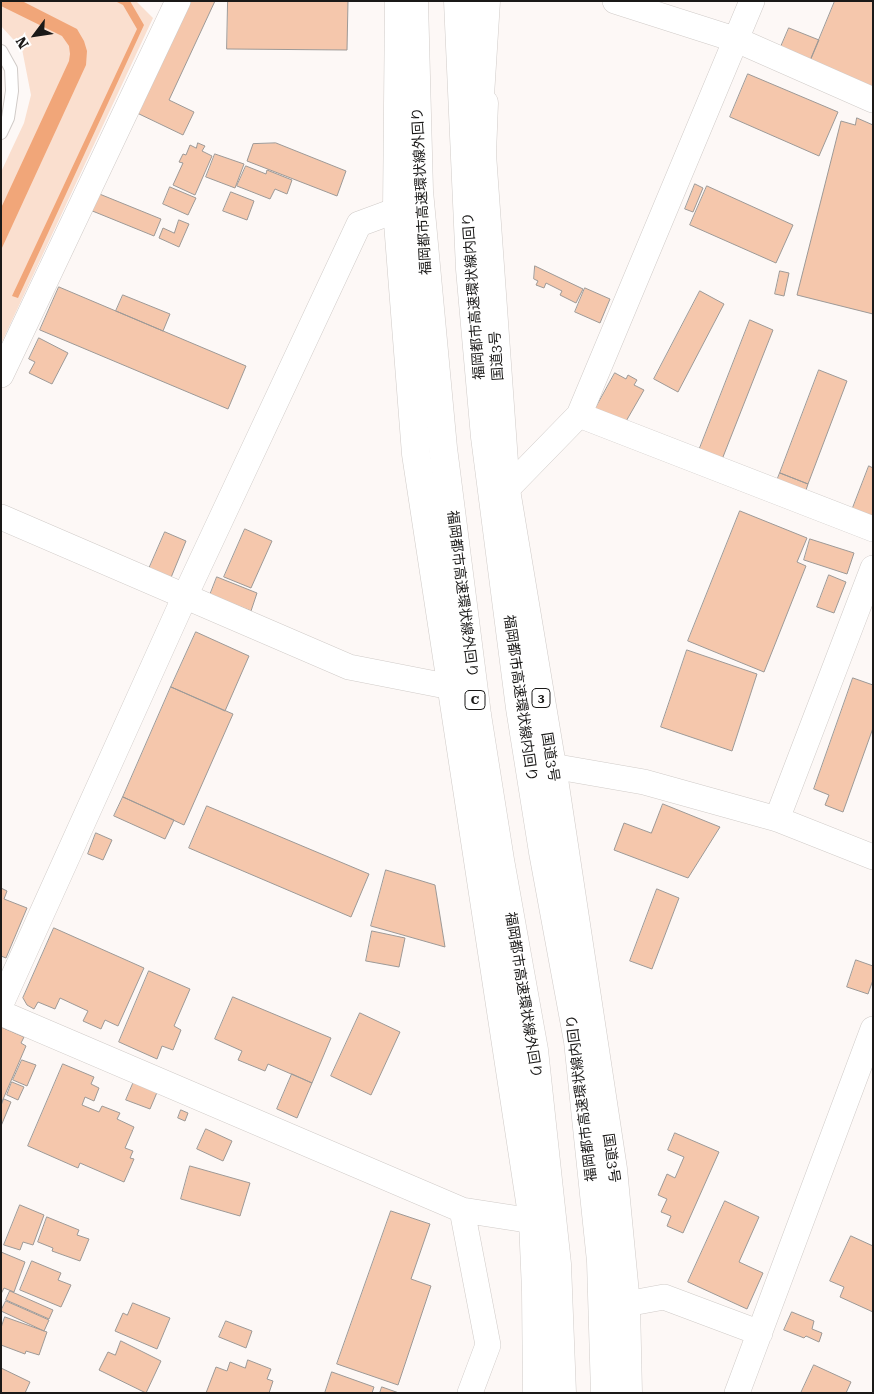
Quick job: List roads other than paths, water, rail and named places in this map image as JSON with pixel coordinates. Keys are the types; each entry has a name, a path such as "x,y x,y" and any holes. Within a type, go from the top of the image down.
{"highway":[{"path":"399,1 397,210 416,454 533,1220 537,1393"},
{"name":"福岡都市高速環状線外回り","path":"414,1 419,191 443,448 477,715 500,860 534,1050 557,1264 562,1393"},
{"name":"福岡都市高速環状線内回り","path":"458,1 470,269 485,437 520,708 543,852 578,1041 601,1261 606,1393"},
{"path":"470,269 487,1"},
{"name":"国道3号","path":"487,1 482,154 506,490 552,766 613,1168 626,1304 628,1393"}],"street":[{"path":"1,376 178,1"},
{"path":"615,1 737,40 873,100"},
{"path":"506,490 579,415 752,1"},
{"path":"1,1004 185,596 358,224 397,210"},
{"path":"579,415 873,529"},
{"path":"1,517 349,667 451,687"},
{"path":"777,819 873,568"},
{"path":"552,766 644,782 777,819 873,856"},
{"path":"1,1013 462,1210 533,1220"},
{"path":"737,1393 873,1029"},
{"path":"462,1210 488,1345 470,1393"},
{"path":"626,1304 664,1297 760,1333"}],"lane":[{"path":"1,51 11,69 12,91 8,118 1,133"}]}
